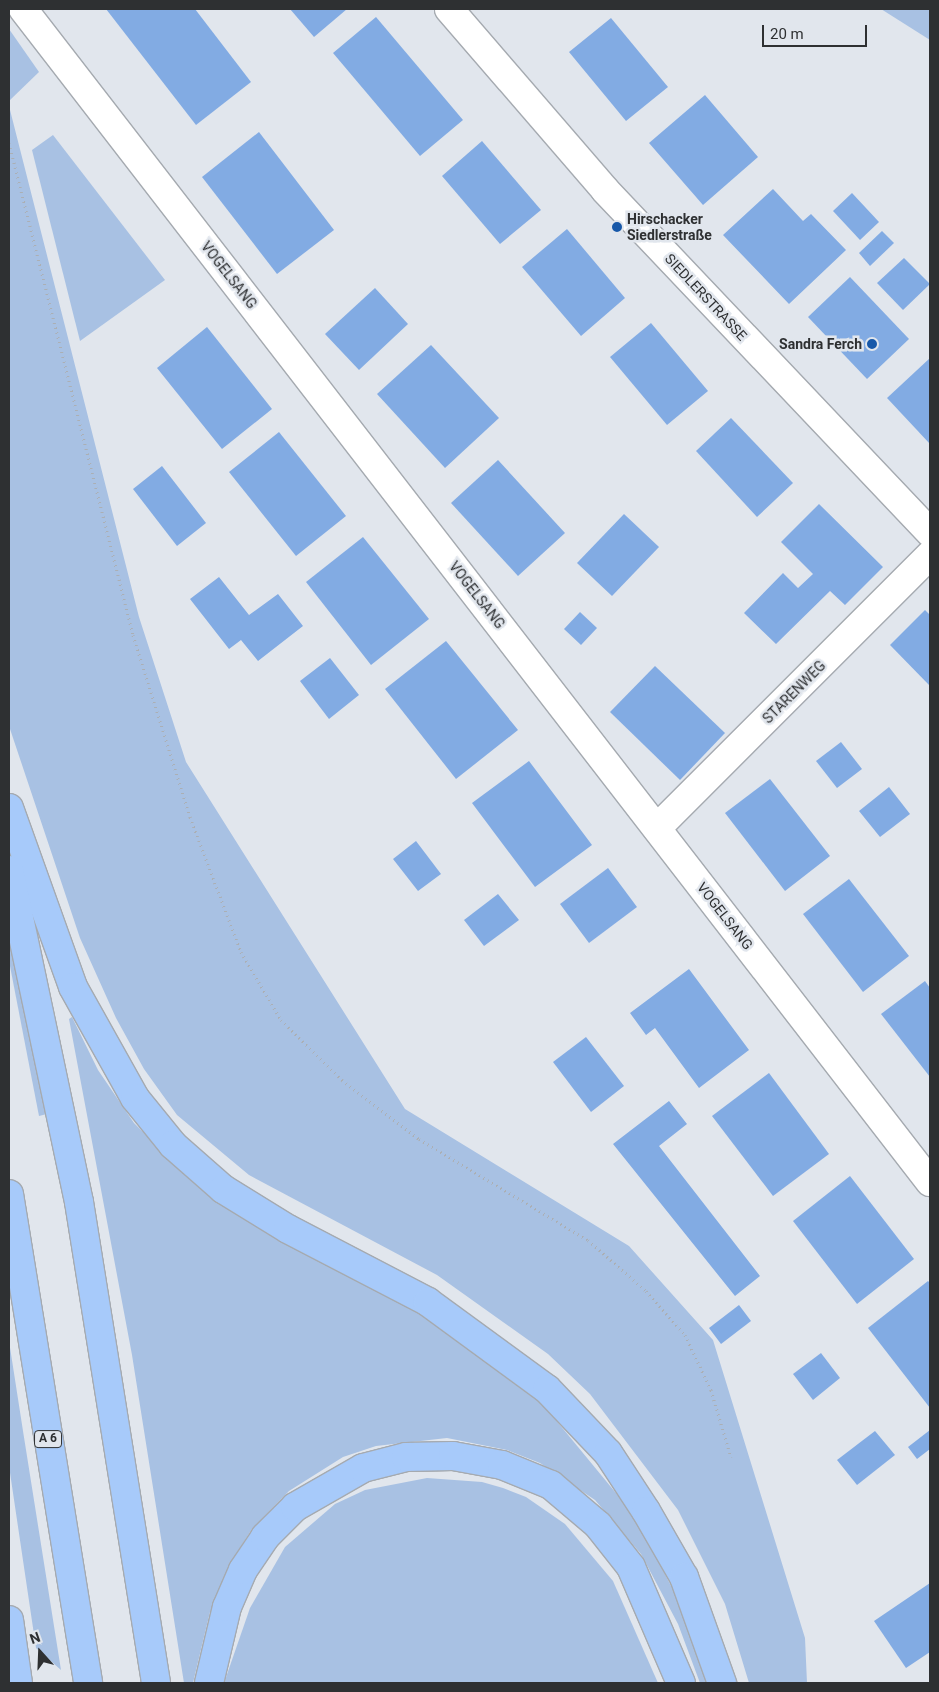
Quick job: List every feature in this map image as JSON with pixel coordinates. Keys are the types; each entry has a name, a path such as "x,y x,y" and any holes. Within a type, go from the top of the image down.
{"highway":[{"path":"9,808 73,986 135,1098 174,1145 223,1189 288,1229 428,1302 548,1389 608,1453 646,1511 684,1577 722,1683"},
{"path":"9,870 79,1202 156,1683"},
{"name":"A 6","path":"9,1194 88,1683"},
{"path":"209,1683 227,1607 243,1570 265,1537 295,1507 363,1468 406,1457 453,1456 502,1465 551,1485 598,1525 631,1567 681,1683"},
{"path":"9,1621 18,1683"}],"street":[{"name":"VOGELSANG","path":"23,9 930,1182"},
{"name":"SIEDLERSTRASSE","path":"449,9 605,190 930,533"},
{"name":"STARENWEG","path":"657,828 930,556"}],"path":[{"path":"9,143 133,635 190,817 241,952 281,1020 342,1080 419,1138 588,1240 646,1291 685,1335 711,1390 731,1457"}],"shaded area":[{"path":"881,9 930,9 930,40"},
{"path":"9,29 39,72 9,101"},
{"path":"9,106 139,617 186,762 405,1109 629,1246 713,1340 805,1638 807,1683 749,1683 725,1604 678,1510 590,1394 548,1354 437,1275 249,1175 177,1115 144,1069 116,1018 80,938 9,726"},
{"path":"53,135 165,280 80,341 32,150"},
{"path":"9,930 47,1114 39,1116 9,961"},
{"path":"72,1017 98,1070 134,1123 197,1186 266,1233 427,1312 541,1402 634,1515 679,1601 707,1683 700,1683 678,1624 641,1554 595,1500 540,1463 507,1450 447,1438 376,1446 343,1457 289,1491 252,1529 236,1554 210,1612 193,1683 184,1683 132,1355 69,1019"},
{"path":"9,1341 61,1670 36,1648 9,1466"},
{"path":"427,1478 482,1482 503,1488 526,1497 565,1524 613,1581 658,1683 224,1683 250,1608 285,1547 335,1504 365,1490"}],"building":[{"path":"106,9 195,9 251,82 196,125"},
{"path":"290,9 347,9 314,37"},
{"path":"376,17 463,120 420,156 333,53"},
{"path":"611,18 668,87 626,121 569,52"},
{"path":"705,95 758,157 703,205 649,143"},
{"path":"259,132 334,230 277,274 202,177"},
{"path":"482,141 541,210 500,244 442,176"},
{"path":"773,189 803,221 811,214 846,250 789,304 723,235"},
{"path":"852,193 879,222 860,240 833,211"},
{"path":"567,229 625,298 581,336 522,267"},
{"path":"882,231 894,243 870,266 859,253"},
{"path":"904,258 930,284 903,310 877,283"},
{"path":"850,277 909,339 867,379 808,317"},
{"path":"375,288 408,324 359,370 325,334"},
{"path":"651,323 708,391 667,425 610,357"},
{"path":"207,327 272,409 222,449 157,368"},
{"path":"431,345 499,418 445,468 377,394"},
{"path":"930,358 930,444 887,398"},
{"path":"731,418 793,483 757,517 696,451"},
{"path":"279,432 346,516 296,556 229,472"},
{"path":"498,460 565,533 518,576 451,503"},
{"path":"162,466 206,523 177,546 133,489"},
{"path":"819,504 883,567 845,605 830,591 776,644 744,613 783,573 798,588 813,574 781,542"},
{"path":"624,514 659,547 612,596 577,563"},
{"path":"363,537 429,619 371,665 306,582"},
{"path":"219,577 249,615 278,594 303,626 258,661 241,640 229,649 190,599"},
{"path":"925,610 930,615 930,686 890,645"},
{"path":"580,612 597,628 581,645 564,629"},
{"path":"446,641 518,730 456,779 385,689"},
{"path":"330,658 359,695 329,719 300,681"},
{"path":"655,666 725,733 680,780 610,712"},
{"path":"841,742 862,769 837,788 816,761"},
{"path":"529,761 592,845 535,887 472,803"},
{"path":"770,779 830,856 785,891 725,813"},
{"path":"889,787 910,814 880,837 859,811"},
{"path":"416,841 441,874 418,891 393,859"},
{"path":"608,868 637,907 589,943 560,904"},
{"path":"849,879 909,956 863,992 803,914"},
{"path":"498,894 519,920 484,946 464,920"},
{"path":"689,969 749,1050 699,1088 655,1028 646,1035 630,1013"},
{"path":"925,981 930,988 930,1077 881,1014"},
{"path":"586,1037 624,1086 591,1112 553,1062"},
{"path":"769,1073 829,1154 773,1196 712,1116"},
{"path":"669,1101 687,1124 659,1146 760,1276 735,1296 613,1144"},
{"path":"850,1176 914,1259 857,1304 793,1221"},
{"path":"928,1281 930,1283 930,1408 868,1328"},
{"path":"739,1305 751,1321 721,1344 709,1328"},
{"path":"821,1353 840,1378 813,1400 793,1374"},
{"path":"930,1430 930,1449 917,1459 908,1447"},
{"path":"875,1431 895,1455 857,1485 837,1460"},
{"path":"930,1583 930,1652 906,1668 874,1621"}],"place":[{"name":"Hirschacker Siedlerstraße","path":"617,227"},
{"name":"Sandra Ferch","path":"872,344"}]}
